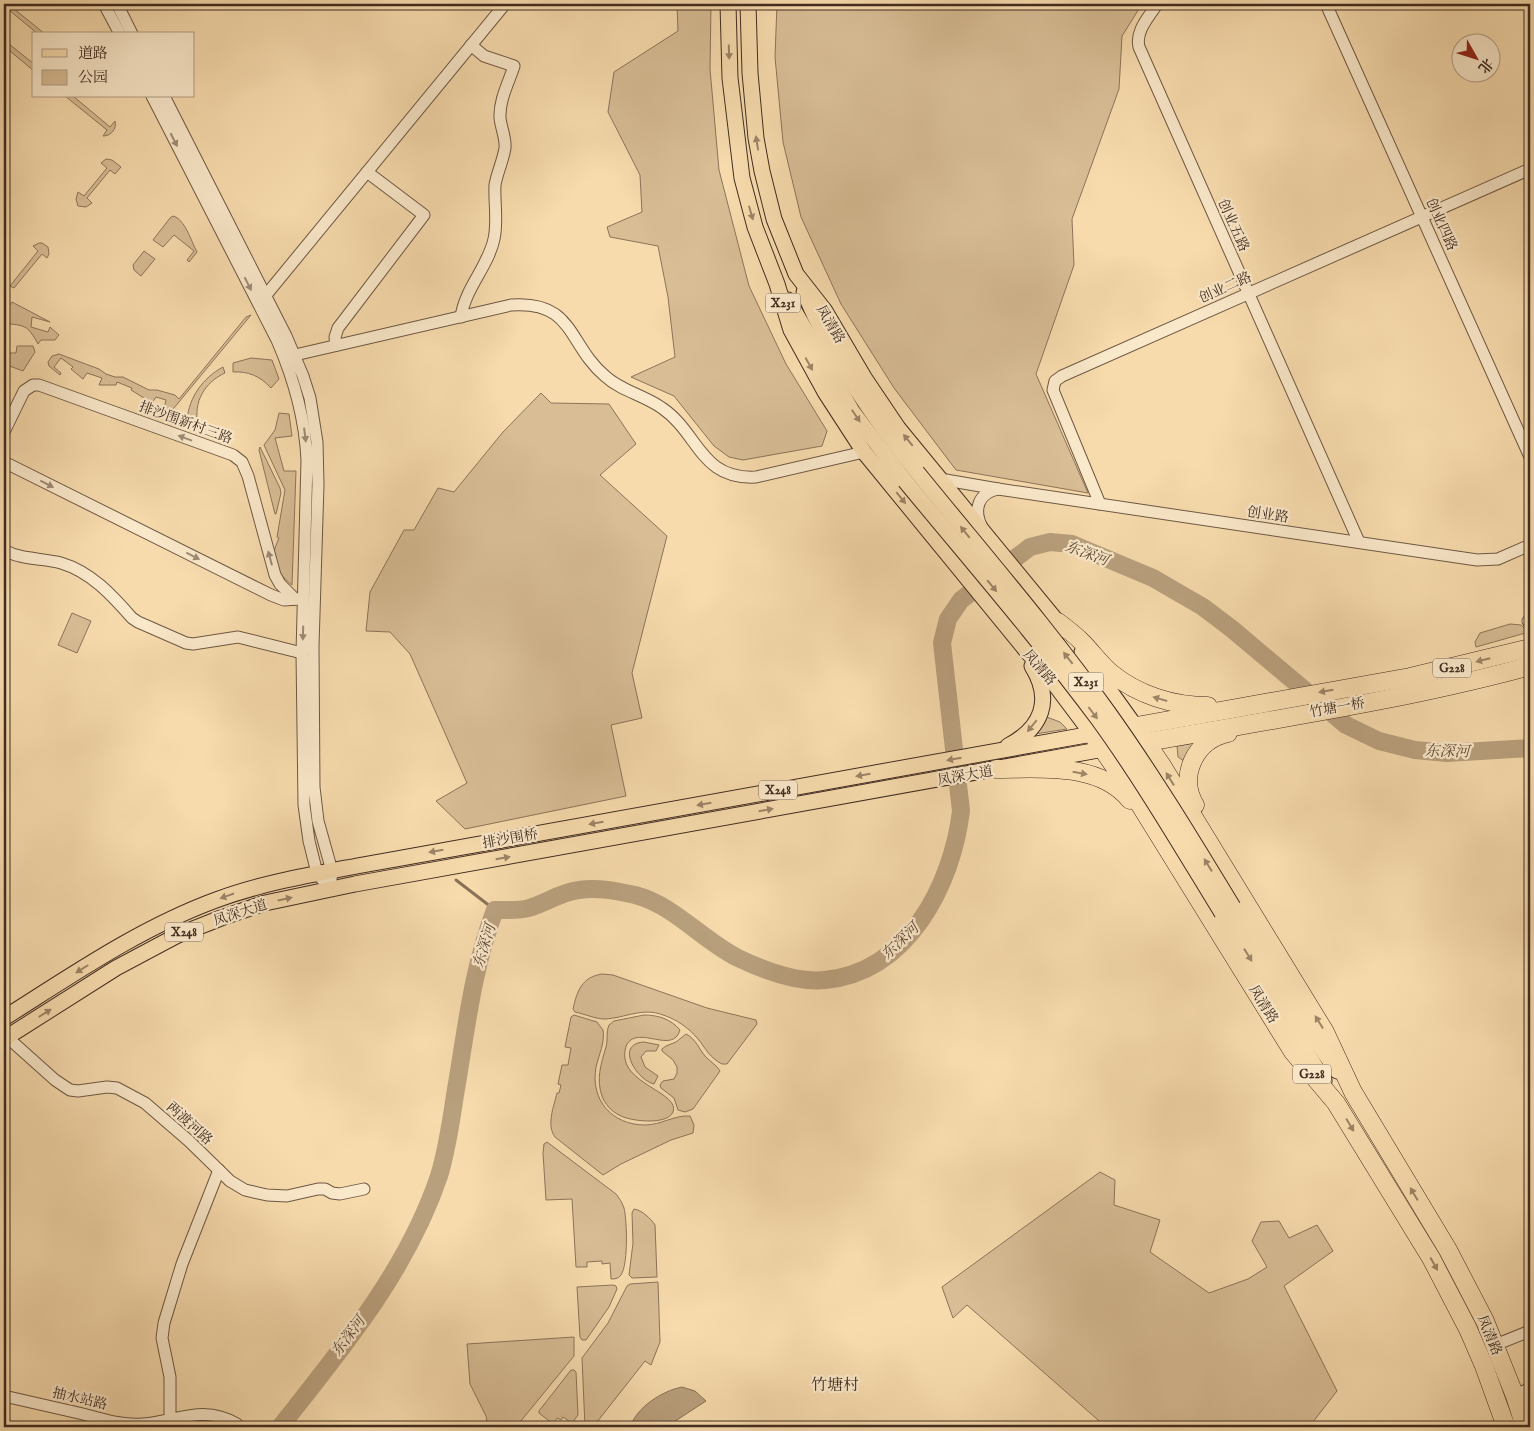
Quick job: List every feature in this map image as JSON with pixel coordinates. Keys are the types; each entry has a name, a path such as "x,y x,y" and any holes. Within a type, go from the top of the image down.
{"highway":[{"path":"1058,622 1082,641 1110,673 1145,694 1171,702 1198,706 1237,702 1260,703"},
{"name":"竹塘一桥","path":"1260,703 1447,669 1530,648"},
{"name":"竹塘一桥","path":"1273,719 1393,697 1530,666"},
{"name":"凤深大道","path":"1092,734 1260,703"},
{"name":"凤深大道","path":"1104,749 1273,719"},
{"name":"G228","path":"1230,877 1219,846 1191,798 1188,773 1195,756 1211,740 1224,734 1252,729 1273,719"},
{"name":"凤清路","path":"1135,726 1325,1032 1353,1092 1467,1284 1495,1345 1523,1392 1525,1427"},
{"name":"凤清路","path":"1092,734 1104,749 1164,842 1293,1052 1336,1103 1431,1258 1468,1329 1484,1366 1506,1427"},
{"path":"996,760 1036,769 1075,772 1090,775 1107,782 1127,797 1148,827 1164,842"}],"main road":[{"name":"凤清路","path":"748,4 750,73 758,147 774,218 814,317 861,398 911,476"},
{"name":"凤清路","path":"728,5 730,78 742,178 750,211 777,284 791,330 825,392 864,452 1024,649 1050,678 1092,734"},
{"name":"凤清路","path":"796,274 825,311 854,363 886,412 1058,622 1135,726"},
{"name":"凤清路","path":"777,284 802,323 852,411 911,476 1098,720 1127,760 1314,1038 1353,1092"},
{"path":"996,760 1036,723 1042,709 1041,683 1024,649"},
{"name":"凤深大道","path":"650,831 912,784 1092,734"},
{"name":"凤深大道","path":"644,814 912,766 1104,749"},
{"name":"排沙围桥","path":"376,862 644,814"},
{"name":"排沙围桥","path":"386,879 650,831"},
{"name":"凤深大道","path":"4,1018 109,952 172,918 236,893 288,879 376,862"},
{"name":"凤深大道","path":"6,1038 116,968 178,935 264,903 386,879"},
{"name":"凤清路","path":"1228,910 1336,1103"}],"street":[{"path":"104,4 119,32"},
{"path":"117,4 131,32"},
{"path":"266,295 505,4"},
{"name":"创业五路","path":"1157,4 1139,32 1137,40 1139,47 1359,542"},
{"name":"创业四路","path":"1326,4 1530,457"},
{"path":"461,316 466,295 489,254 494,240 496,227 495,185 505,148 505,137 500,117 501,106 514,66 484,56 471,45"},
{"path":"153,98 276,340 292,377 303,418 307,460 299,599 302,653 304,804 309,841 317,874 330,889"},
{"path":"165,98 295,354 310,398 317,442 318,484 314,646 314,787 318,822 332,871 330,889"},
{"name":"创业二路","path":"1100,504 1053,390 1055,382 1062,376 1530,169"},
{"path":"336,345 335,338 338,328 424,216 366,172"},
{"path":"295,354 511,305 536,305 554,313 566,324 589,358 605,377 624,389 654,402 668,412 716,468 731,474 756,477 864,452"},
{"name":"排沙围新村三路","path":"4,432 24,391 34,385 223,451 238,458 248,476 275,575 280,584 299,599"},
{"path":"4,462 271,595 284,600 299,599"},
{"name":"创业路","path":"940,480 1487,561 1498,559 1530,545"},
{"path":"984,531 978,515 979,503 986,492 998,488"},
{"path":"4,550 13,555 61,563 73,568 102,586 138,622 186,643 193,644 238,637 302,653"},
{"name":"两渡河路","path":"6,1038 55,1080 70,1090 117,1088 145,1103 182,1134 238,1187 245,1190 267,1195 296,1195 318,1189 340,1194 364,1189"},
{"path":"170,1418 170,1377 162,1338 164,1323 182,1264 219,1170"},
{"path":"1495,1345 1530,1331"},
{"name":"抽水站路","path":"4,1396 121,1424 146,1424 170,1418 214,1415 226,1418 237,1424"}],"green space":[{"path":"4,4 8,4 43,32 36,32"},
{"path":"677,4 711,4 710,69 719,170 749,286 786,364 827,431 822,446 743,460 729,457 714,446 674,396 631,377 675,357 668,297 658,246 610,237 607,227 642,212 640,175 608,112 614,72 678,31"},
{"path":"777,4 1142,4 1122,36 1119,89 1072,219 1074,265 1036,374 1088,493 956,470 894,388 841,304 801,217 783,142 775,57"},
{"path":"4,40 32,62 32,69 4,46"},
{"path":"67,98 75,98 110,127 115,121 113,132 103,136 107,130"},
{"path":"106,159 112,160 121,167 115,174 110,170 87,198 92,203 86,207 78,206 76,199 78,192 84,196 107,168 101,163"},
{"path":"173,216 181,221 197,252 189,262 187,260 194,251 174,235 163,247 153,240"},
{"path":"39,243 48,247 49,254 47,258 42,254 14,288 10,286 38,251 33,246"},
{"path":"144,251 155,259 141,276 134,270 133,265"},
{"path":"12,302 50,322 32,317 31,327 48,332 50,327 59,335 55,340 41,340 38,344 25,327 4,323 4,306 7,308"},
{"path":"251,315 169,414 163,412 166,400 156,397 152,403 131,390 132,388 117,382 116,385 99,385 102,378 87,373 83,379 71,369 73,367 61,358 54,367 61,373 60,375 49,366 48,362 52,356 59,354 99,369 106,374 123,377 149,390 157,390 175,395 179,399 246,317"},
{"path":"17,346 33,346 35,352 23,371 4,364 4,353 16,353"},
{"path":"251,358 272,360 279,379 271,388 254,375 244,372 233,372 233,363"},
{"path":"223,367 225,373 206,387 202,394 197,408 198,424 187,420 188,412 198,389 209,377"},
{"path":"541,393 551,403 609,404 636,444 600,475 667,536 632,673 642,718 611,725 626,796 465,829 436,801 467,783 410,654 390,632 366,631 370,592 404,530 414,530 438,488 454,492 503,432"},
{"path":"279,413 289,414 292,436 275,438 284,471 296,471 292,585 279,572 274,559 274,550 279,538 277,537 285,490 264,445 275,430"},
{"path":"260,447 280,488 281,493 276,514 259,450"},
{"path":"72,613 91,621 77,653 58,645"},
{"path":"1510,624 1521,625 1529,632 1476,647 1475,642 1480,633"},
{"path":"1044,716 1060,722 1067,729 1035,734"},
{"path":"1200,742 1187,763 1178,757 1177,746"},
{"path":"602,974 613,975 707,1008 756,1020 757,1024 727,1064 722,1064 711,1056 698,1039 686,1028 677,1021 663,1015 641,1012 605,1019 575,1012 573,1009 582,986 590,978"},
{"path":"574,1015 597,1022 603,1030 602,1044 596,1067 596,1090 600,1100 613,1115 623,1121 645,1125 690,1116 694,1125 693,1133 671,1140 621,1164 603,1175 555,1137 552,1132 551,1121 557,1093 559,1093 561,1085 558,1084 562,1065 568,1065 571,1048 565,1047 571,1017"},
{"path":"644,1015 664,1018 680,1030 676,1037 670,1040 639,1037 632,1039 626,1047 625,1057 628,1068 635,1076 662,1094 673,1106 673,1112 669,1116 656,1121 631,1119 616,1113 605,1102 599,1084 609,1025 614,1021"},
{"path":"686,1034 720,1071 693,1109 685,1112 678,1110 674,1098 661,1088 660,1085 663,1081 674,1079 677,1073 677,1067 673,1060 662,1049"},
{"path":"644,1042 659,1045 656,1051 646,1051 641,1057 645,1067 658,1076 654,1084 641,1076 631,1062 629,1055 635,1044"},
{"path":"547,1142 616,1194 621,1202 625,1214 626,1255 622,1273 618,1278 611,1279 610,1263 602,1264 602,1261 587,1262 587,1267 576,1267 572,1199 546,1200 543,1153 544,1144"},
{"path":"1100,1172 1115,1180 1114,1205 1160,1220 1150,1252 1209,1293 1248,1279 1267,1267 1252,1241 1261,1222 1279,1221 1289,1238 1317,1225 1333,1251 1284,1286 1337,1391 1309,1427 1106,1427 967,1305 953,1318 942,1287"},
{"path":"634,1209 646,1215 655,1225 657,1277 632,1278 629,1275 633,1243 632,1213"},
{"path":"658,1282 660,1342 651,1365 645,1361 597,1422 603,1427 585,1427 582,1358 608,1323 627,1286 630,1284"},
{"path":"613,1285 617,1289 609,1307 586,1340 582,1340 580,1337 577,1287"},
{"path":"574,1337 574,1356 516,1427 488,1427 486,1416 470,1384 467,1344"},
{"path":"571,1370 576,1372 578,1415 572,1423 563,1417 561,1420 557,1418 553,1424 539,1411"}],"shaded area":[{"path":"682,1387 695,1391 706,1401 666,1427 630,1427 638,1413 651,1401 666,1392"}],"waterway":[{"name":"东深河","path":"280,1427 349,1339 391,1277 425,1211 439,1176 444,1156 475,978 495,910 525,909 572,891 586,889 607,890 635,895 649,900 675,915 725,951 748,963 791,978 825,980 854,973 880,961 902,943 921,920 936,895 948,868 956,839 961,811 942,643 948,619 961,600 1030,547 1050,542 1072,544 1153,578 1203,607 1232,629 1346,725 1379,741 1415,750 1447,753 1530,748"},
{"path":"456,880 495,910"}],"district":[{"name":"竹塘村","path":"835,1384"}]}
